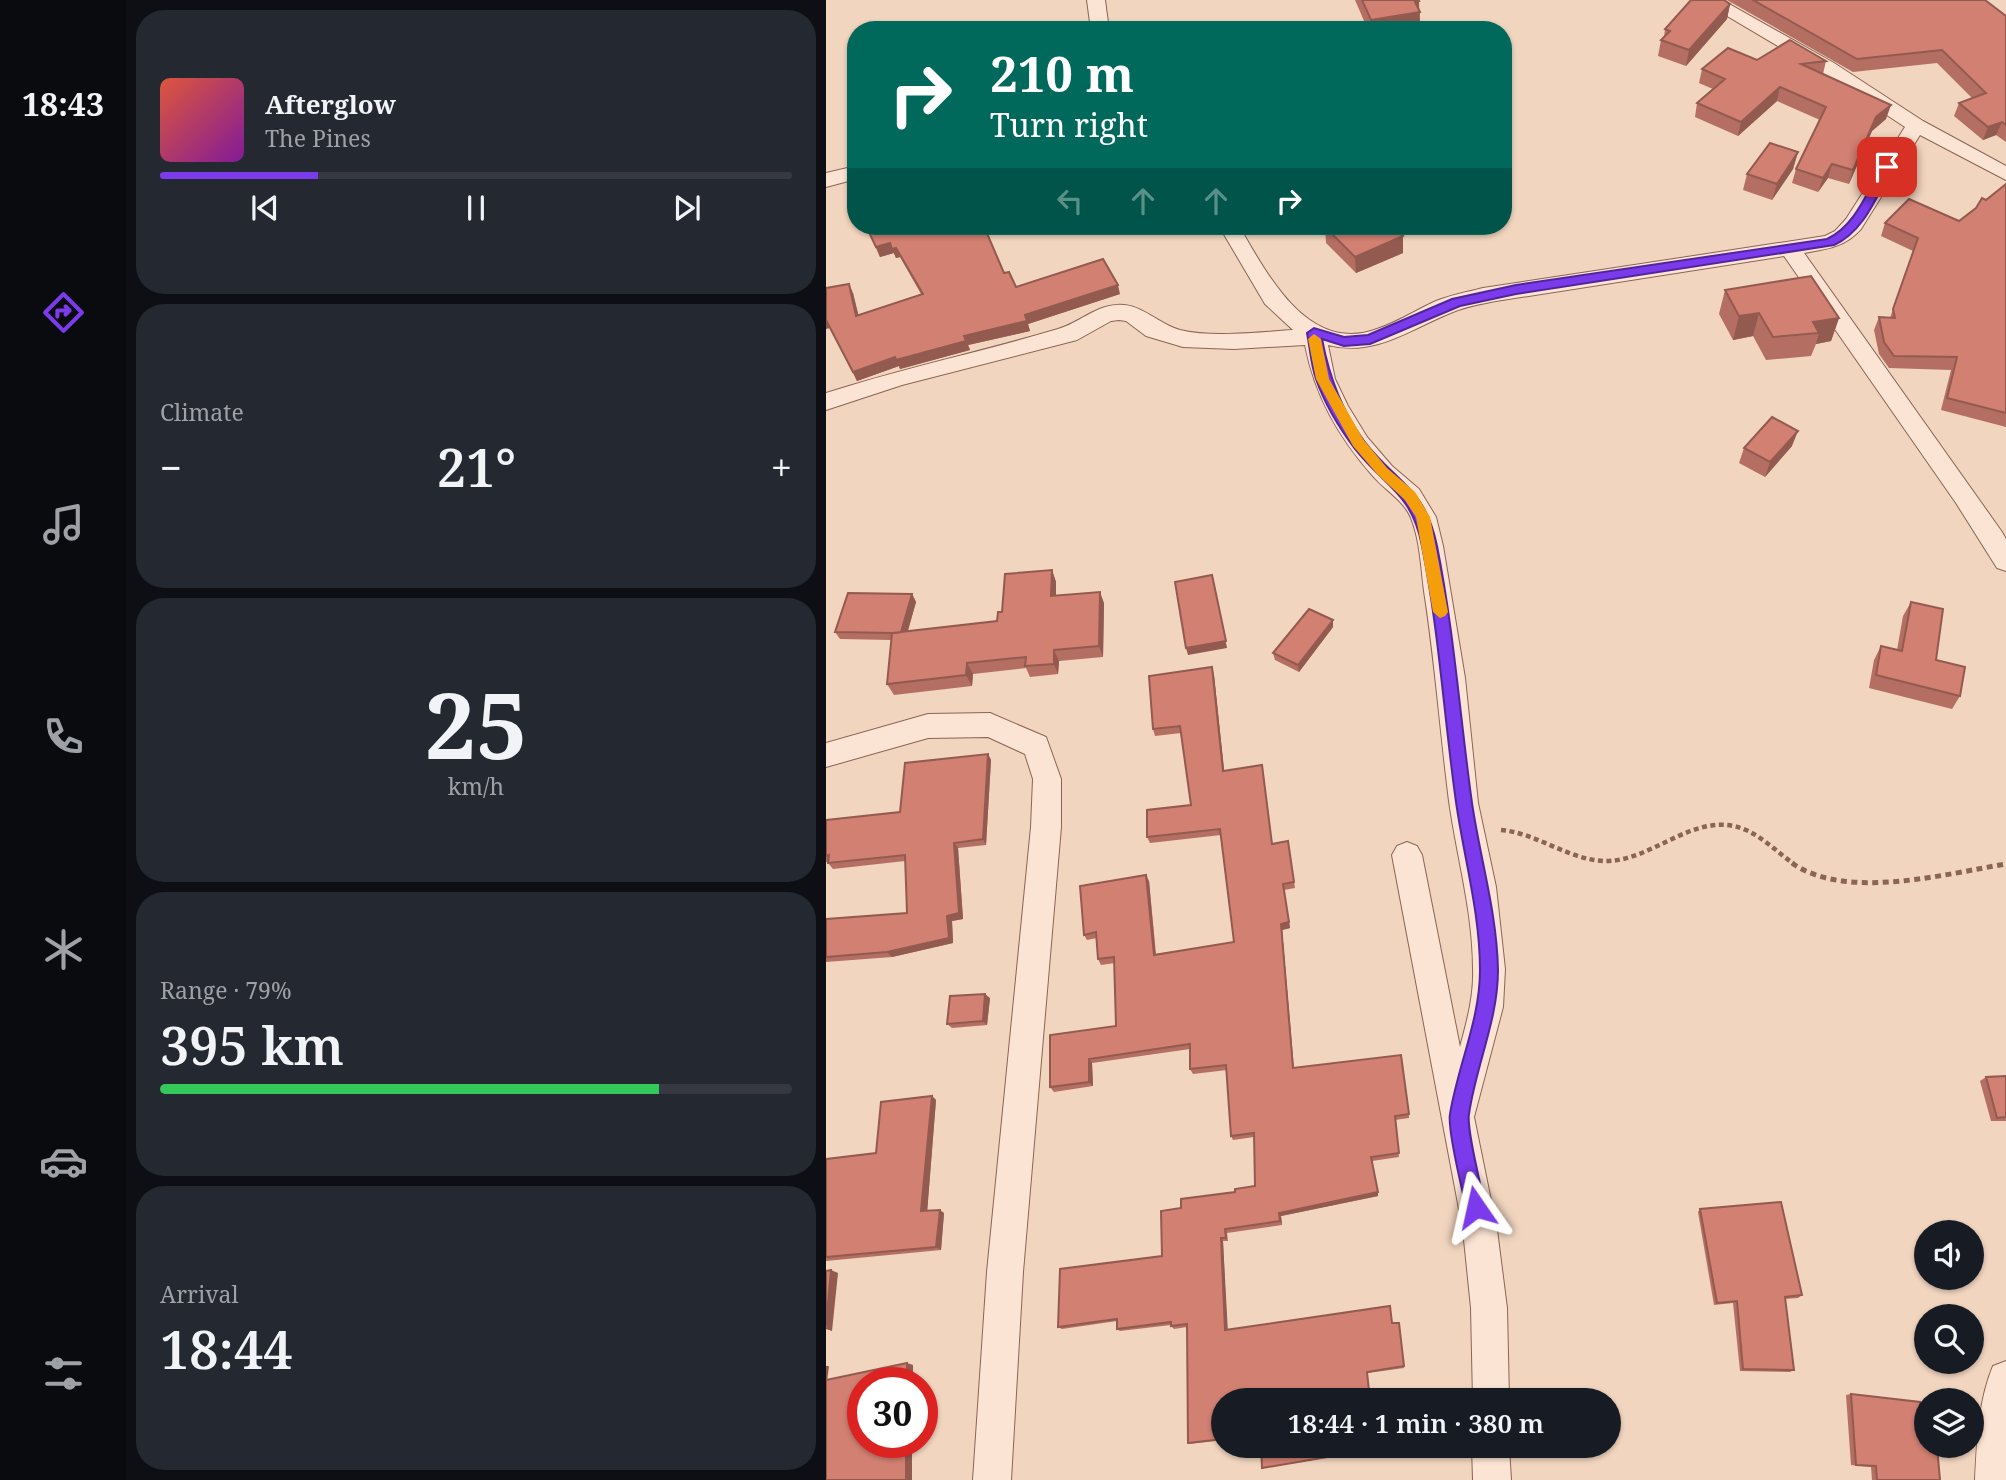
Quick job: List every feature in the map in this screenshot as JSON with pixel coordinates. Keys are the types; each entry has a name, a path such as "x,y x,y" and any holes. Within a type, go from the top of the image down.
{"street":[{"path":"1096,0 1099,21"},
{"path":"1709,0 1828,67 1916,125 2006,174"},
{"path":"826,402 897,378 1069,334 1106,314 1132,314 1154,330 1183,339 1234,341 1314,335 1344,341 1370,340 1423,315 1468,300 1604,275 1829,242 1843,236 1854,224 1916,125"},
{"path":"826,180 847,174"},
{"path":"1234,235 1274,301 1289,319 1314,335 1323,379 1358,443 1382,472 1410,496 1423,517 1451,678 1464,803 1486,926 1489,970 1487,1007 1458,1117"},
{"path":"1790,249 1891,395 1947,467 1982,518 2006,561"},
{"path":"826,755 928,726 989,725 1036,746 1047,779 1046,827 1005,1272 992,1480"},
{"path":"1407,855 1480,1230 1489,1308 1491,1388"},
{"path":"1994,1480 1997,1425 2006,1379"},
{"path":"1491,1458 1492,1480"}],"path":[{"path":"1472,844 1484,834 1504,830 1587,858 1620,861 1643,855 1689,830 1726,824 1748,831 1810,874 1839,881 1881,881 2006,864"}],"building":[{"path":"1362,0 1418,0 1415,2 1420,12 1371,20"},
{"path":"1691,0 1724,0 1730,4 1689,50 1661,40 1670,31 1665,29"},
{"path":"1753,0 1985,0 2006,16 2006,125 2002,122 1988,127 1959,103 1986,93 1942,50 1857,59"},
{"path":"1790,40 1826,61 1801,64 1891,105 1876,117 1853,170 1832,164 1823,178 1796,169 1826,107 1780,87 1741,122 1697,103 1725,79 1702,69 1728,48 1757,60"},
{"path":"1770,143 1798,152 1777,184 1747,174"},
{"path":"2006,184 2006,413 1947,398 1957,357 1894,356 1884,342 1879,317 1895,318 1893,309 1918,238 1885,223 1909,199 1959,221 1976,208 1982,198 1986,200"},
{"path":"870,235 988,235 1004,273 1009,272 1016,287 1103,259 1118,285 1025,315 1027,321 964,336 966,341 896,360 895,357 853,372 826,320 826,288 849,284 856,316 923,294 896,248 892,249 890,243 876,247"},
{"path":"1333,235 1403,236 1355,257"},
{"path":"1811,276 1839,318 1813,322 1819,333 1773,337 1759,313 1739,316 1725,290"},
{"path":"1772,417 1798,431 1770,462 1744,448"},
{"path":"1052,570 1051,596 1100,592 1099,646 1054,650 1054,664 1025,666 1026,657 967,663 966,675 887,684 892,633 997,621 998,612 1002,612 1005,574"},
{"path":"1212,575 1226,641 1186,648 1175,582"},
{"path":"848,593 912,594 901,632 835,632"},
{"path":"1911,602 1943,609 1936,660 1965,667 1960,696 1876,675 1881,646 1902,651"},
{"path":"1309,609 1333,620 1298,665 1273,653"},
{"path":"1212,667 1223,771 1262,765 1272,844 1288,841 1294,882 1283,884 1289,922 1281,924 1293,1068 1401,1055 1409,1114 1395,1116 1399,1153 1371,1157 1378,1192 1279,1213 1280,1221 1225,1229 1226,1238 1221,1238 1225,1330 1390,1306 1392,1323 1399,1323 1404,1366 1367,1372 1369,1388 1211,1388 1211,1440 1188,1443 1187,1324 1171,1326 1171,1322 1117,1329 1117,1319 1058,1327 1060,1269 1162,1256 1161,1211 1181,1208 1181,1199 1235,1192 1235,1189 1255,1186 1254,1133 1231,1136 1226,1065 1190,1069 1190,1044 1089,1059 1089,1082 1050,1087 1050,1035 1116,1026 1114,957 1098,959 1096,932 1084,935 1080,886 1146,875 1154,955 1234,942 1220,829 1147,837 1147,810 1191,805 1180,726 1153,729 1149,676"},
{"path":"988,754 983,839 954,843 959,913 947,916 949,938 887,952 826,957 826,919 907,913 905,855 828,863 826,820 900,812 905,763"},
{"path":"985,994 983,1021 947,1024 950,996"},
{"path":"2006,1076 2006,1117 1997,1118 1986,1077"},
{"path":"932,1096 921,1211 940,1210 936,1247 826,1257 826,1159 876,1153 881,1102"},
{"path":"1781,1202 1802,1295 1785,1297 1794,1370 1743,1369 1737,1301 1717,1303 1700,1209"},
{"path":"831,1270 826,1326 826,1271"},
{"path":"907,1363 907,1367 888,1367"},
{"path":"847,1376 847,1458 906,1458 906,1480 826,1480 826,1380"},
{"path":"1851,1394 1914,1401 1914,1458 1938,1458 1940,1480 1877,1480 1876,1466 1856,1465"},
{"path":"1262,1458 1321,1458 1262,1468"}],"slow traffic":[{"path":"1314,339 1323,379 1358,443 1382,472 1410,496 1423,517 1440,612"}],"route":[{"path":"1476,1207 1458,1117 1487,1007 1489,970 1486,926 1464,803 1451,678 1430,546 1423,517 1410,496 1382,472 1358,443 1337,408 1323,379 1314,333 1344,341 1370,340 1457,302 1516,289 1829,242 1843,236 1854,224 1887,167"}]}
